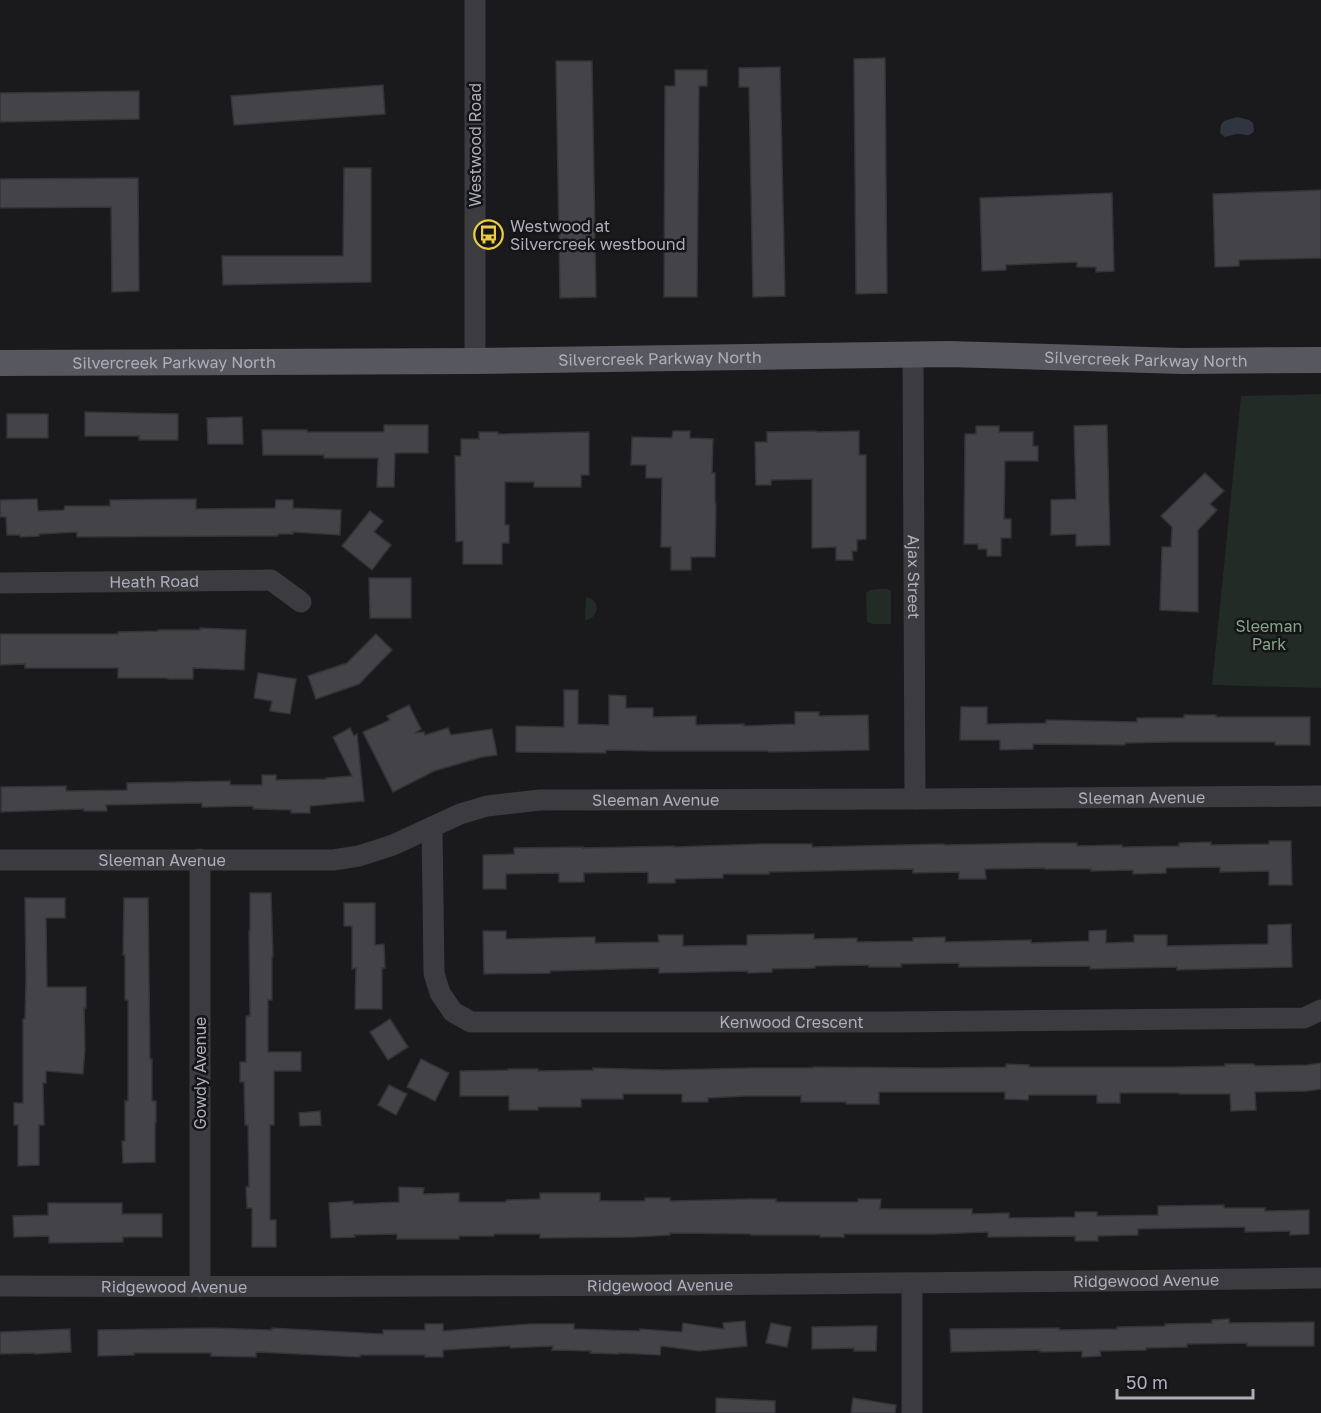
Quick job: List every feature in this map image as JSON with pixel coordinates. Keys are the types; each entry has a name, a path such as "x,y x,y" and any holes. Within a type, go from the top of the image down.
{"main road":[{"name":"Silvercreek Parkway North","path":"0,363 475,361 948,354 1182,361 1321,360"}],"street":[{"name":"Westwood Road","path":"475,0 475,361"},
{"name":"Ajax Street","path":"913,355 915,799"},
{"name":"Heath Road","path":"0,583 271,580 301,602"},
{"name":"Sleeman Avenue","path":"0,861 333,860 359,856 393,845 460,814 494,804 540,800 1321,796"},
{"name":"Kenwood Crescent","path":"432,827 434,973 440,993 453,1012 471,1022 879,1022 1304,1018 1321,1010"},
{"name":"Gowdy Avenue","path":"200,859 200,1287"},
{"name":"Ridgewood Avenue","path":"0,1286 912,1283 1321,1278"},
{"path":"912,1283 912,1413"}],"green space":[{"name":"Sleeman Park","path":"1321,394 1321,688 1212,685 1241,396"},
{"path":"879,589 891,591 891,624 867,622 866,593"},
{"path":"586,597 594,601 597,610 593,617 585,621"}],"shaded area":[{"path":"1237,117 1253,123 1254,131 1248,135 1237,134 1225,137 1220,133 1224,121"}],"building":[{"path":"885,58 887,293 856,294 854,59"},
{"path":"556,61 592,61 596,297 560,298"},
{"path":"780,67 785,296 753,297 749,87 739,87 739,68"},
{"path":"675,70 707,70 707,86 699,86 697,297 664,297 665,86 675,86"},
{"path":"383,85 385,114 234,125 231,96"},
{"path":"139,91 139,119 0,122 0,93"},
{"path":"344,168 371,168 371,282 223,285 222,256 343,256"},
{"path":"138,178 139,291 112,292 111,207 0,208 0,179"},
{"path":"1321,190 1321,258 1239,260 1239,266 1215,267 1213,194"},
{"path":"1112,193 1114,271 1096,272 1096,267 1077,267 1077,262 1006,265 1006,270 982,271 980,198"},
{"path":"85,412 178,414 178,440 139,440 139,436 85,436"},
{"path":"7,414 48,414 48,438 7,438"},
{"path":"242,417 243,444 208,444 207,418"},
{"path":"384,425 428,425 428,453 395,453 394,487 377,487 378,458 263,455 262,430 384,432"},
{"path":"1107,425 1110,545 1076,546 1076,534 1051,535 1051,500 1076,499 1074,426"},
{"path":"976,426 999,426 999,432 1033,432 1033,446 1038,446 1038,461 1005,461 1004,519 1011,519 1011,538 1001,538 1001,556 987,556 987,549 978,549 978,544 964,544 965,434 976,434"},
{"path":"673,431 690,431 690,438 713,439 712,473 715,473 716,504 715,557 691,557 691,570 671,570 671,547 661,547 662,478 646,478 646,465 631,465 632,437 672,438"},
{"path":"859,431 859,455 866,455 866,539 857,540 857,551 852,551 853,560 836,560 836,547 812,548 812,479 771,480 771,485 756,485 755,442 767,442 767,432"},
{"path":"479,432 498,432 498,434 589,432 589,475 581,475 581,487 534,487 534,482 505,482 505,525 509,525 509,543 502,543 502,564 463,564 463,541 456,542 455,456 461,456 461,439 479,439"},
{"path":"1205,473 1224,491 1210,504 1217,510 1198,530 1198,612 1160,610 1162,547 1171,547 1172,527 1161,516"},
{"path":"37,499 38,511 64,510 65,506 110,506 110,500 196,499 196,509 275,508 276,500 293,500 293,508 341,510 340,535 293,532 293,534 278,534 278,536 77,537 77,532 20,537 20,535 7,535 6,517 0,517 0,500"},
{"path":"370,511 383,521 374,532 391,545 372,570 342,546"},
{"path":"369,578 411,578 411,618 370,618"},
{"path":"200,628 246,630 244,670 193,668 193,679 118,678 118,668 25,668 25,664 0,665 0,634 118,634 118,632 158,630 200,630"},
{"path":"376,634 392,650 359,684 316,699 308,676 347,663"},
{"path":"258,673 296,679 290,714 270,711 272,701 254,698"},
{"path":"564,690 578,690 578,724 609,725 609,695 626,696 626,708 653,708 653,717 696,716 696,725 795,724 795,712 819,712 819,716 868,715 869,750 516,752 516,726 564,727"},
{"path":"409,705 421,729 415,733 424,732 425,735 448,728 451,735 492,729 497,755 434,771 393,792 363,732 390,720 387,716"},
{"path":"961,707 987,707 987,724 1046,723 1046,720 1137,722 1137,718 1184,718 1184,715 1310,717 1310,745 1275,745 1275,742 1033,744 1033,749 1000,750 1000,740 960,740"},
{"path":"350,728 354,736 357,734 364,801 310,806 310,813 253,809 253,806 202,807 202,803 106,805 107,811 84,811 84,809 1,812 1,787 66,786 66,791 127,790 127,783 230,781 230,785 262,785 262,775 276,775 276,780 352,776 333,737"},
{"path":"1269,841 1291,841 1292,885 1269,885 1269,871 1220,872 1220,867 1166,868 1166,873 1133,874 1133,870 985,869 986,879 959,879 959,872 913,873 913,869 769,872 769,874 723,874 723,878 675,879 675,883 648,883 648,872 584,873 584,882 559,882 559,873 506,874 506,889 483,889 483,855 514,854 514,848 760,844 812,844 812,847 1038,843 1077,843 1077,846 1122,845 1122,847 1179,846 1179,843 1211,842 1211,845 1269,844"},
{"path":"250,893 271,893 273,956 272,1000 268,1000 268,1052 301,1052 301,1071 274,1071 274,1125 270,1125 270,1220 276,1220 276,1247 252,1247 252,1208 247,1208 248,1125 245,1125 244,1082 240,1082 240,1062 246,1062 246,1016 250,1016"},
{"path":"25,898 65,898 65,918 46,918 47,987 86,987 85,1049 83,1074 46,1071 46,1083 43,1083 44,1125 39,1125 39,1165 18,1166 18,1125 14,1125 14,1103 23,1103"},
{"path":"124,898 148,898 150,1059 152,1059 152,1101 156,1101 155,1162 123,1163 125,1101 128,1101 128,1000 125,1000 125,955 123,955"},
{"path":"344,903 375,903 375,945 384,944 382,1009 355,1009 356,968 352,969 352,926 344,926"},
{"path":"1291,924 1292,967 1177,970 1177,967 1090,969 1090,966 959,967 959,963 901,964 901,967 815,966 815,968 772,969 772,972 748,973 748,971 659,973 659,968 484,974 483,931 506,931 506,939 595,937 595,943 659,942 658,935 683,935 683,946 747,945 747,935 814,934 814,939 857,938 857,942 913,941 913,938 945,937 945,942 1089,941 1089,931 1106,930 1106,943 1134,942 1134,935 1167,935 1167,946 1268,944 1268,925"},
{"path":"390,1019 408,1047 388,1060 370,1032"},
{"path":"421,1059 449,1073 435,1101 407,1087"},
{"path":"1321,1063 1321,1089 1255,1092 1256,1110 1231,1111 1230,1094 1179,1093 1120,1093 1120,1103 1097,1103 1097,1095 1029,1095 1028,1100 1005,1099 1005,1092 879,1092 879,1104 801,1102 801,1096 746,1096 708,1098 708,1102 682,1102 682,1094 623,1094 623,1099 581,1099 581,1107 538,1107 538,1110 509,1110 509,1096 460,1096 460,1071 508,1069 538,1069 538,1071 593,1070 593,1068 665,1070 813,1067 936,1068 1006,1067 1006,1064 1029,1065 1029,1067 1179,1067"},
{"path":"389,1085 407,1094 396,1115 378,1105"},
{"path":"320,1111 321,1125 300,1126 299,1113"},
{"path":"399,1187 424,1188 423,1194 459,1193 459,1202 540,1199 540,1193 600,1193 600,1201 645,1201 645,1198 670,1198 670,1201 776,1199 776,1202 858,1202 858,1199 881,1199 880,1209 972,1209 972,1214 1009,1213 1009,1218 1075,1217 1075,1212 1097,1212 1097,1216 1158,1215 1158,1206 1224,1205 1224,1208 1265,1208 1265,1211 1309,1210 1309,1234 1290,1235 1290,1231 1245,1232 1245,1227 1138,1229 1138,1235 1098,1236 1098,1241 1075,1241 1075,1236 988,1237 988,1232 844,1234 844,1237 670,1233 670,1235 635,1237 540,1238 540,1234 494,1234 494,1236 459,1236 459,1239 397,1239 397,1234 331,1238 329,1203 399,1202"},
{"path":"48,1203 122,1203 122,1214 162,1214 162,1237 123,1237 123,1242 49,1243 49,1236 14,1237 13,1216 48,1215"},
{"path":"1229,1319 1229,1323 1314,1322 1314,1346 1247,1346 1247,1343 1187,1344 1187,1347 1100,1351 1101,1356 1082,1357 1082,1351 951,1352 950,1329 1117,1329 1117,1327 1212,1323 1212,1320"},
{"path":"745,1321 747,1346 699,1351 661,1346 660,1355 552,1350 553,1346 510,1348 510,1346 443,1350 443,1357 360,1355 360,1357 256,1352 256,1357 211,1356 211,1353 134,1353 134,1355 98,1356 98,1330 212,1328 272,1330 272,1328 383,1334 383,1330 425,1330 425,1324 443,1324 443,1331 530,1324 574,1324 574,1329 640,1331 640,1329 682,1332 683,1323 724,1329 723,1323"},
{"path":"771,1323 791,1327 787,1347 766,1343"},
{"path":"877,1326 876,1351 854,1351 854,1348 812,1349 812,1327"},
{"path":"70,1329 71,1352 0,1354 0,1332"},
{"path":"716,1398 775,1401 775,1413 716,1413"},
{"path":"853,1398 896,1405 895,1413 851,1413"}],"place":[{"name":"Westwood at Silvercreek westbound","path":"489,235"}]}
